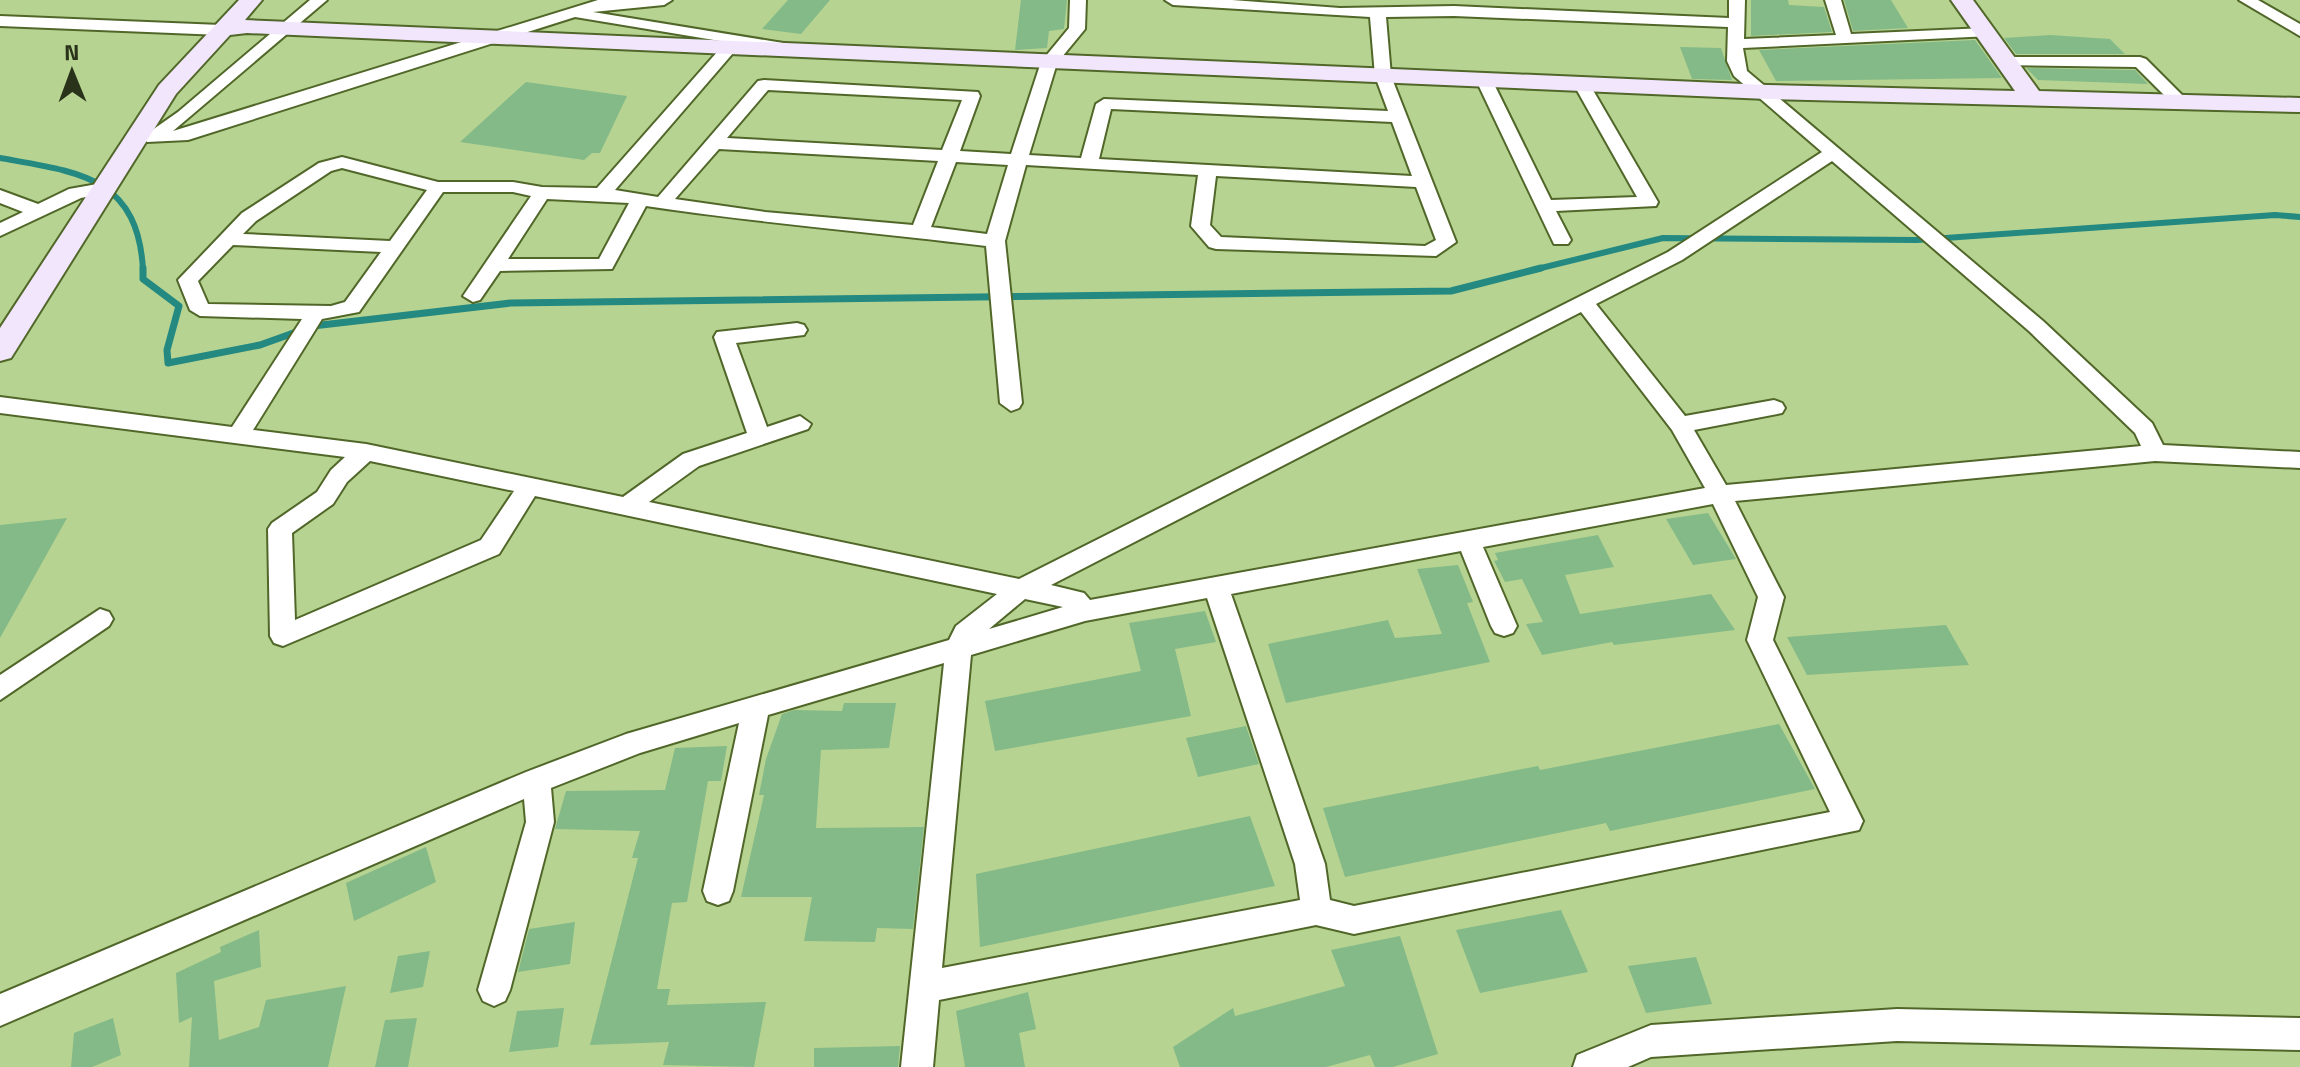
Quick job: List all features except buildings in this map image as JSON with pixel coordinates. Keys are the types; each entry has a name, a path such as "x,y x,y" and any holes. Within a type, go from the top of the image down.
{"street":[{"path":"0,351 167,90 251,0"},
{"path":"122,157 184,116 319,0"},
{"path":"153,138 182,136 607,3 664,0"},
{"path":"1011,403 995,241 1049,62 1077,29 1078,0"},
{"path":"1173,0 1355,7 1378,15 1530,7 1736,23"},
{"path":"1737,0 1735,61 1740,73 1767,92 1832,153 1893,201 2036,326 2144,429 2155,453"},
{"path":"1833,0 1845,39"},
{"path":"1962,0 2032,98"},
{"path":"2247,0 2300,31"},
{"path":"578,14 780,47"},
{"path":"1208,171 1200,226 1216,243 1429,252 1446,242 1383,76 1378,15"},
{"path":"0,21 221,30 247,26 287,27 1767,92 2300,105"},
{"path":"1735,44 1985,33"},
{"path":"602,194 732,45"},
{"path":"2006,62 2140,62 2181,102"},
{"path":"1484,80 1561,240"},
{"path":"662,203 764,85 972,96 920,232"},
{"path":"1545,206 1649,202 1582,85"},
{"path":"1088,165 1104,104 1398,117"},
{"path":"714,143 1423,182"},
{"path":"917,1067 958,650 965,633 1021,589 1675,256 1832,153"},
{"path":"438,187 352,307 332,313 200,310 188,280 249,217 325,167 342,162 438,187 513,187 542,193 602,194 765,218 849,223 995,241"},
{"path":"0,230 76,193 103,188"},
{"path":"473,296 542,193"},
{"path":"0,196 38,211"},
{"path":"493,265 605,265 640,200"},
{"path":"228,239 395,247"},
{"path":"926,987 1316,911 1354,920 1849,821 1760,640 1771,597 1720,494 1680,425 1584,302"},
{"path":"238,436 316,313"},
{"path":"760,437 724,337 797,330"},
{"path":"0,405 366,452 1075,600 1085,611"},
{"path":"1680,425 1774,408"},
{"path":"627,506 691,460 800,424"},
{"path":"366,452 339,476 325,498 280,529 283,636 490,547 530,485"},
{"path":"0,1010 536,781 636,742 1085,611 1720,494 2155,453 2300,460"},
{"path":"1469,541 1504,626"},
{"path":"1216,587 1310,864 1316,911"},
{"path":"0,689 100,619"},
{"path":"718,891 756,706"},
{"path":"494,990 540,822 536,781"},
{"path":"1589,1067 1651,1041 1897,1025 2300,1034"}],"waterway":[{"path":"0,158 78,175 99,184 116,197 130,215 139,239 143,270"},
{"path":"1538,269 1663,238 1917,240 2275,215 2300,217"},
{"path":"143,270 143,279 179,306 167,350 168,363 260,345 313,326 511,303 1451,291 1538,269"},
{"path":"1533,270 1538,269"}]}
